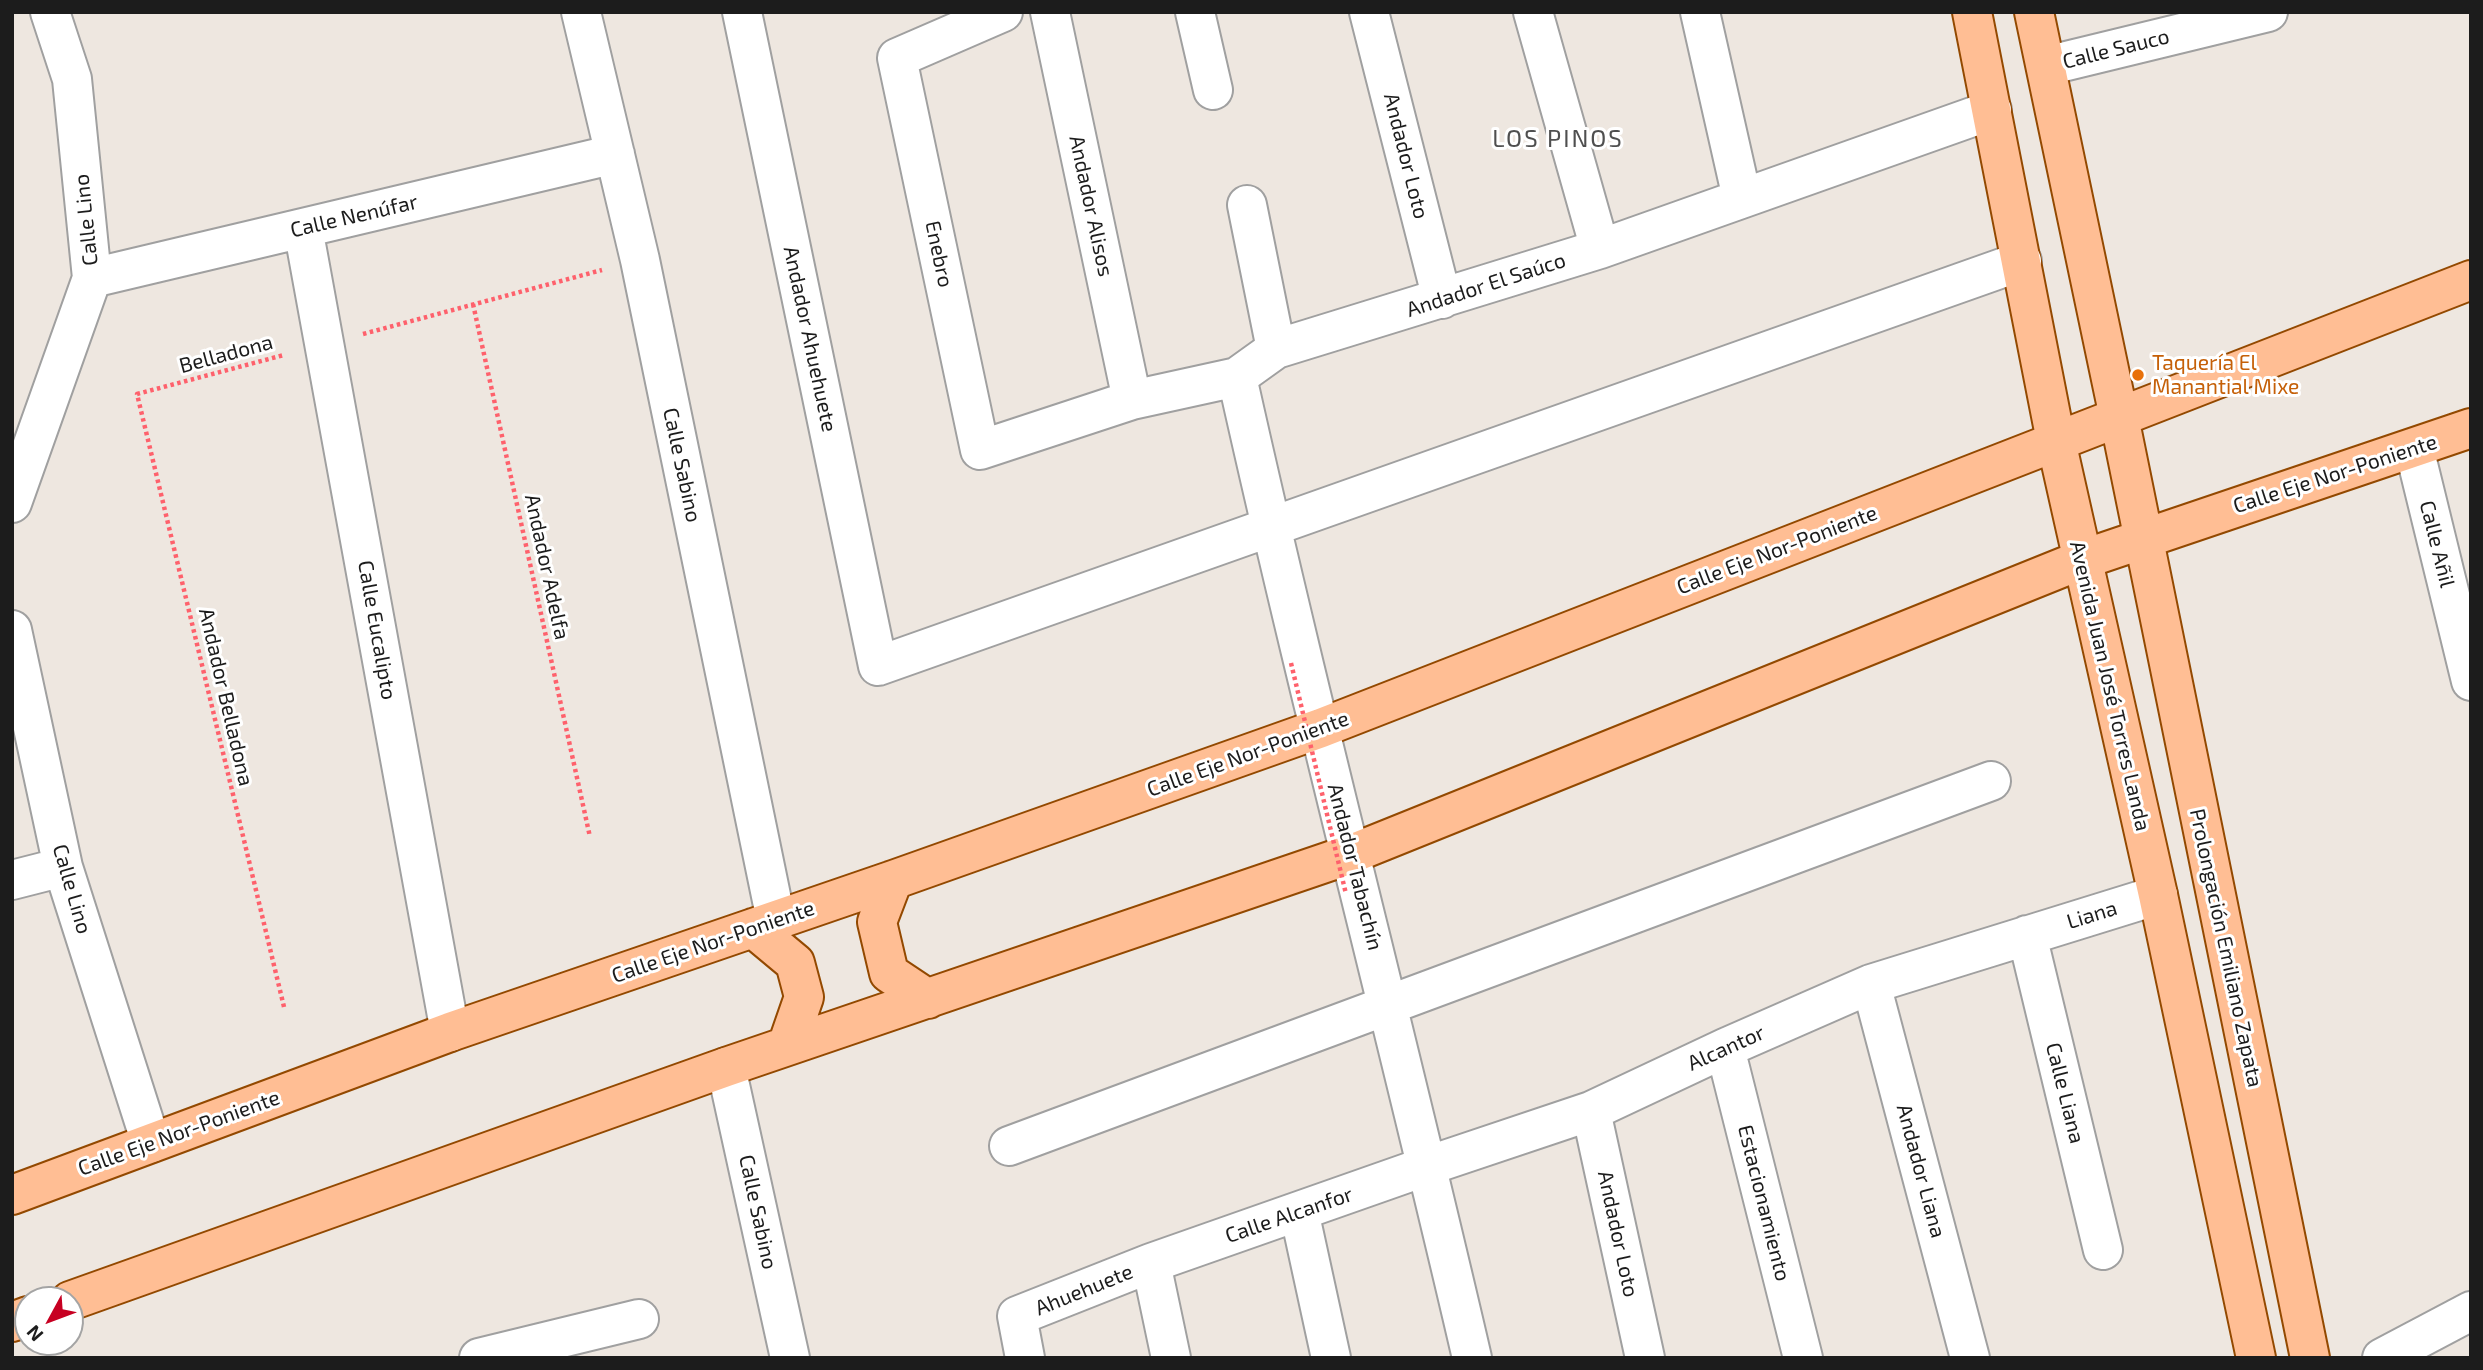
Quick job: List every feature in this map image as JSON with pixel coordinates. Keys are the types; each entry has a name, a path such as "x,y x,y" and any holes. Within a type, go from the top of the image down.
{"main road":[{"name":"Avenida Juan José Torres Landa","path":"1972,12 2081,560 2158,895 2256,1358"},
{"path":"2034,12 2143,538"},
{"name":"Calle Eje Nor-Poniente","path":"12,1195 450,1032 1321,729 2471,280"},
{"name":"Calle Eje Nor-Poniente","path":"84,1296 726,1067 1351,854 2081,560 2471,428"},
{"name":"Prolongación Emiliano Zapata","path":"2143,538 2310,1358"},
{"path":"893,880 877,922 889,973 928,999"},
{"path":"764,924 795,963 804,997 787,1046"}],"street":[{"name":"Calle Lino","path":"12,503 92,278 72,79 50,12"},
{"name":"Calle Sabino","path":"582,12 640,260 764,924"},
{"name":"Andador Ahuehuete","path":"741,12 878,666 1270,526"},
{"name":"Enebro","path":"980,450 897,58 1003,12"},
{"name":"Andador Alisos","path":"1050,12 1132,400"},
{"path":"1195,12 1213,90"},
{"name":"Andador Loto","path":"1370,12 1441,299"},
{"path":"1534,12 1600,249"},
{"path":"1700,12 1742,198"},
{"name":"Calle Sauco","path":"2046,66 2268,12"},
{"name":"Andador El Saúco","path":"980,450 1132,400 1237,377 1276,349 1600,249 1992,110"},
{"name":"Calle Nenúfar","path":"92,278 615,154"},
{"path":"1247,205 1276,349"},
{"name":"Calle Eucalipto","path":"303,228 450,1032"},
{"path":"1270,526 2022,261"},
{"name":"Andador Tabachín","path":"1237,377 1270,526 1472,1358"},
{"name":"Calle Añil","path":"2414,448 2471,681"},
{"name":"Calle Lino","path":"12,630 63,867 151,1143"},
{"path":"1009,1146 1991,781"},
{"path":"12,880 63,867"},
{"name":"Liana","path":"2027,935 2158,895"},
{"name":"Alcantor","path":"1427,1166 1591,1111 1871,984 2027,935"},
{"name":"Calle Liana","path":"2027,935 2104,1250"},
{"name":"Andador Liana","path":"1871,984 1970,1358"},
{"name":"Estacionamiento","path":"1725,1048 1803,1358"},
{"name":"Calle Sabino","path":"726,1067 790,1358"},
{"name":"Andador Loto","path":"1591,1111 1645,1358"},
{"name":"Calle Alcanfor","path":"1151,1263 1427,1166"},
{"path":"1300,1211 1332,1358"},
{"path":"1151,1263 1171,1358"},
{"name":"Ahuehuete","path":"1026,1358 1017,1316 1151,1263"},
{"path":"2382,1358 2471,1311"},
{"path":"480,1358 639,1319"}],"path":[{"path":"324,344 640,260"},
{"name":"Andador Adelfa","path":"473,304 590,837"},
{"name":"Belladona","path":"137,394 324,344"},
{"name":"Andador Belladona","path":"137,394 284,1007"},
{"path":"1291,663 1346,894"}],"place":[{"name":"Taquería El Manantial Mixe","path":"2138,375"}],"district":[{"name":"LOS PINOS","path":"1558,139"}]}
